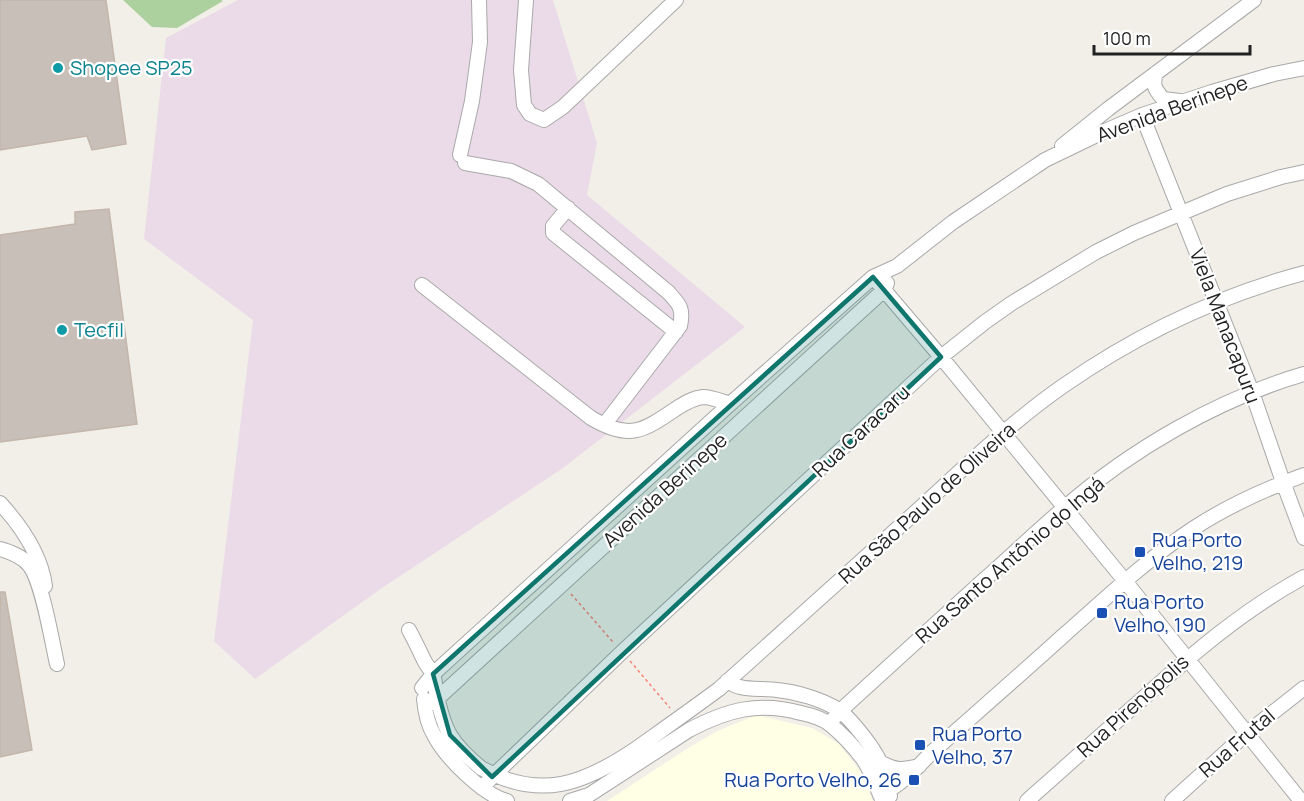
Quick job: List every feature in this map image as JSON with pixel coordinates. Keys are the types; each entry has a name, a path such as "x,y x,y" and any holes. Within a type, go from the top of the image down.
{"street":[{"path":"479,0 480,42 463,159 511,171 538,184 668,292 681,307 683,316 680,326 604,425"},
{"path":"526,0 521,70 524,105 530,114 544,120 562,107 676,0"},
{"path":"1045,160 1108,109 1254,0"},
{"name":"Avenida Berinepe","path":"897,266 884,290 438,698 425,707 422,688 430,669 873,277 897,266 953,222 1045,160 1142,116 1212,92 1304,68"},
{"path":"1156,73 1153,82 1163,99 1182,102"},
{"name":"Viela Manacapuru","path":"1142,116 1252,392 1304,538"},
{"name":"Rua Caracaru","path":"482,788 622,652 941,357 985,322 1050,279 1134,233 1227,194 1304,172"},
{"path":"568,208 553,226 554,233 676,332"},
{"name":"Rua São Paulo de Oliveira","path":"515,789 535,792 558,791 581,784 679,719 727,681 1004,433 1062,387 1116,352 1171,323 1216,302 1276,280 1304,273"},
{"path":"873,277 1125,581 1301,801"},
{"path":"422,285 591,418 604,425 633,432 644,429 695,398 713,398 730,404"},
{"name":"Rua Santo Antônio do Ingá","path":"829,723 1064,507 1116,468 1171,432 1219,406 1304,374"},
{"path":"886,797 919,765 1155,556 1231,506 1304,474"},
{"path":"0,502 23,531 41,565 45,586 46,616"},
{"path":"0,549 20,557 30,566 38,582 57,664"},
{"name":"Rua Pirenópolis","path":"1027,801 1187,658 1261,602 1304,577"},
{"path":"409,630 430,669 444,722 450,735 464,753 492,777 515,789 507,801 496,798 482,788 447,755 433,734 425,707"},
{"path":"727,681 741,688 777,690 804,696 840,711 862,734 880,762 885,773 886,797"},
{"name":"Rua Frutal","path":"1172,801 1247,732 1304,688"},
{"path":"570,801 597,790 706,721 744,709 766,707 808,714 829,723 845,737 864,761 886,797"},
{"path":"880,762 896,769 919,765"}],"highlighted area":[{"path":"873,277 941,357 492,777 450,735 433,674"}],"shaded area":[{"path":"238,0 553,0 597,143 587,195 745,327 563,468 379,590 255,679 214,641 253,320 144,239 166,38"},
{"path":"757,715 812,728 839,744 860,771 873,801 607,801 717,731"}],"green space":[{"path":"123,0 223,1 177,28 152,27"}],"building":[{"name":"Shopee SP25","path":"0,0 106,0 126,144 92,150 87,136 0,150"},
{"name":"Tecfil","path":"109,209 137,424 0,442 0,235 75,224 75,212"},
{"path":"0,592 5,592 32,750 0,757"}],"place":[{"name":"Shopee SP25","path":"58,68"},
{"name":"Tecfil","path":"62,330"},
{"name":"Rua Porto Velho, 219","path":"1140,552"},
{"name":"Rua Porto Velho, 190","path":"1102,613"},
{"name":"Rua Porto Velho, 37","path":"920,745"},
{"name":"Rua Porto Velho, 26","path":"914,780"}]}
